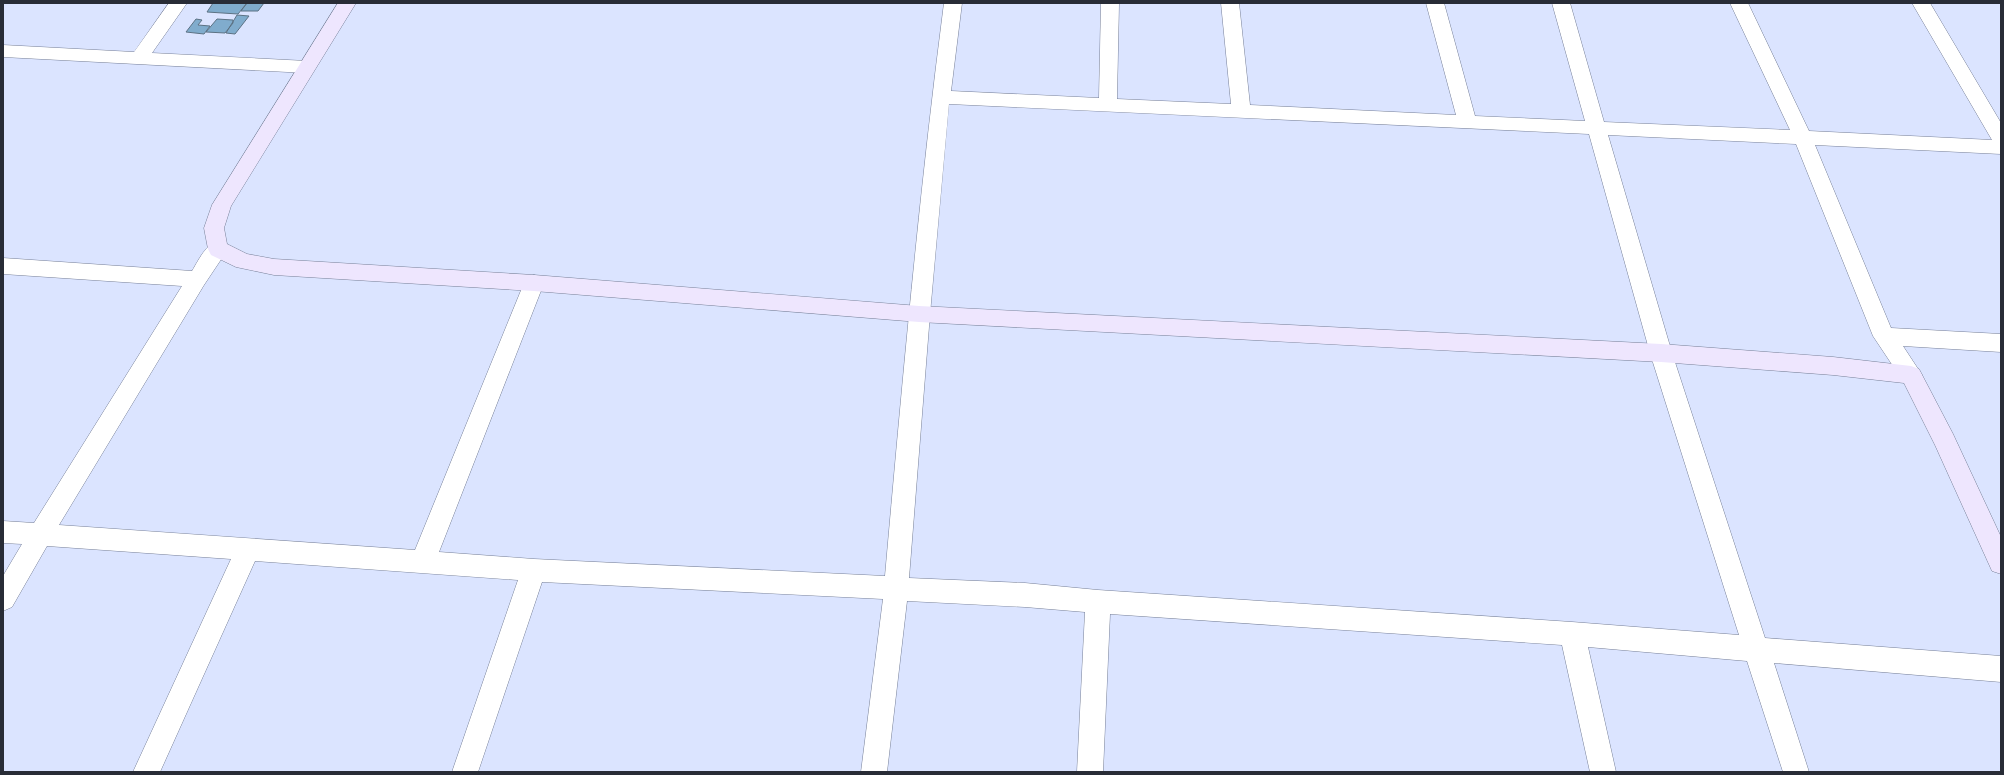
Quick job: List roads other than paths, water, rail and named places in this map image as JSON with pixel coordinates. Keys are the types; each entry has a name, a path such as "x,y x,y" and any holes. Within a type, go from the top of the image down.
{"main road":[{"path":"347,3 222,205 214,228 218,249 244,261 274,267 534,283 919,314 1661,353 1833,366 1911,376 1945,440 2001,563"}],"street":[{"path":"138,58 178,3"},
{"path":"874,772 896,590 919,314 941,97 953,3"},
{"path":"1108,105 1110,3"},
{"path":"1230,3 1241,111"},
{"path":"1435,3 1467,122"},
{"path":"1561,3 1598,128 1661,353 1758,649 1796,772"},
{"path":"1739,3 1803,138 1884,336 1911,376"},
{"path":"1921,3 2001,139"},
{"path":"3,52 307,67"},
{"path":"941,97 2001,147"},
{"path":"3,599 40,535 197,279 218,249"},
{"path":"3,266 197,279"},
{"path":"423,561 534,283"},
{"path":"1884,336 2001,343"},
{"path":"3,532 534,570 1025,596 1572,634 2001,669"},
{"path":"146,772 248,550"},
{"path":"465,772 534,570"},
{"path":"1090,772 1098,602"},
{"path":"1572,634 1603,772"}]}
